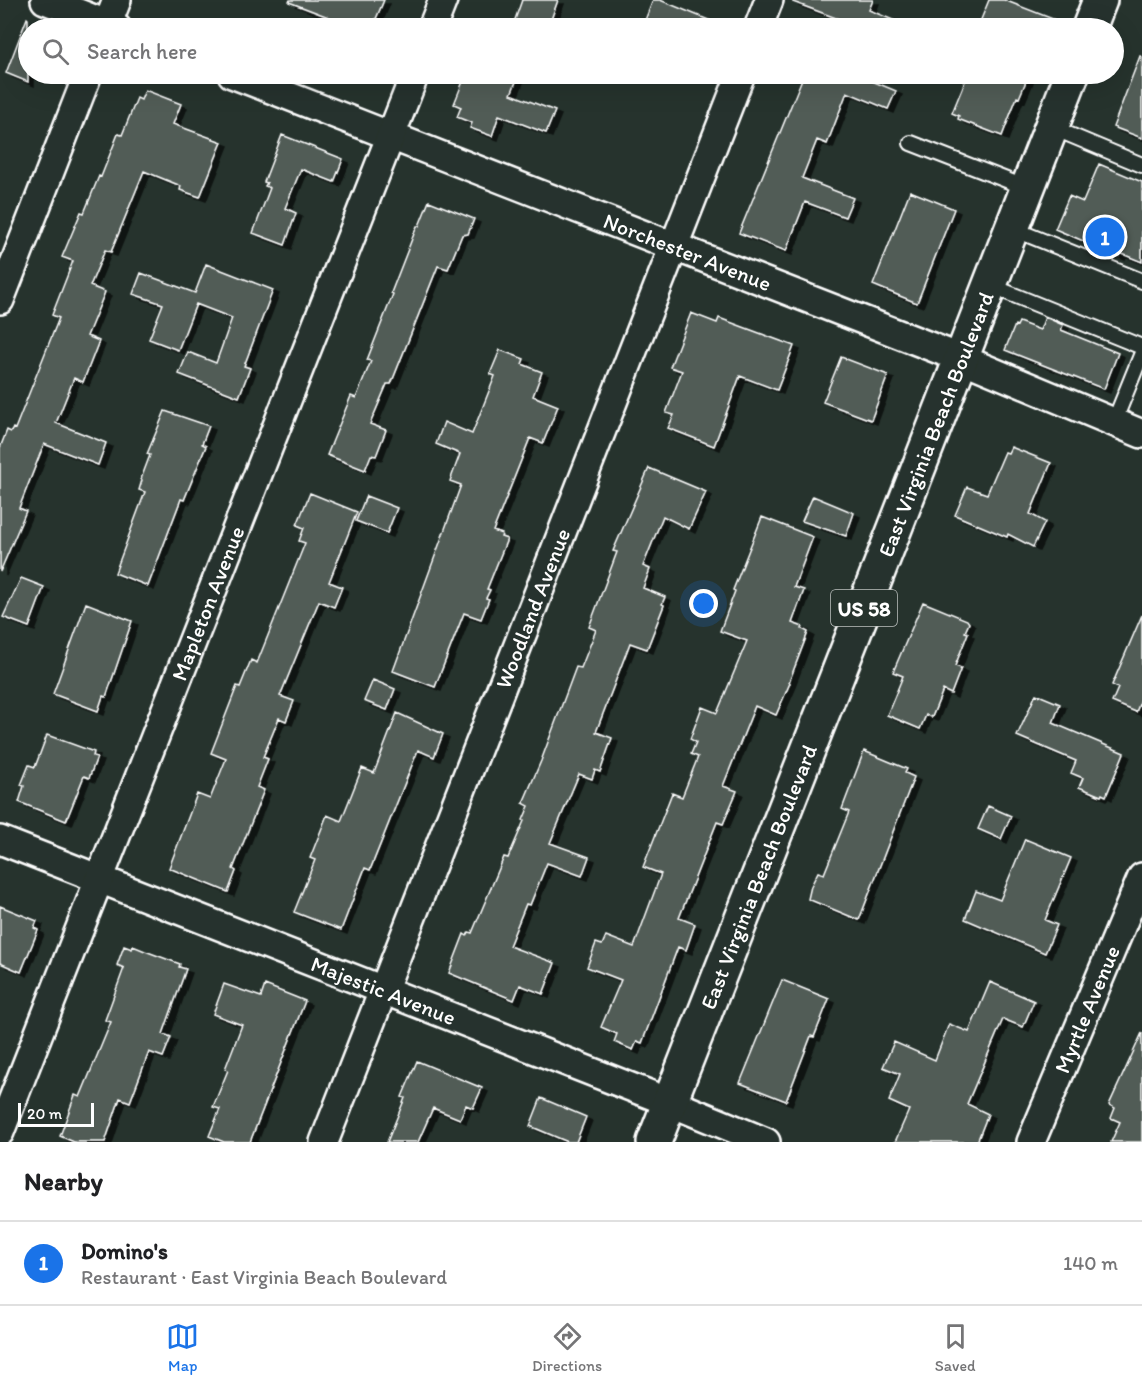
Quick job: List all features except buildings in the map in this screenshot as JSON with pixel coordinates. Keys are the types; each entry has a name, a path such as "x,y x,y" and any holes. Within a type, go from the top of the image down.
{"main road":[{"path":"1093,18 1100,0"},
{"name":"East Virginia Beach Boulevard","path":"654,1142 1068,84"}],"street":[{"path":"45,0 104,18"},
{"path":"436,18 443,0"},
{"path":"762,18 770,0"},
{"path":"0,300 84,84"},
{"name":"Norchester Avenue","path":"258,84 960,358 1142,434"},
{"name":"Mapleton Avenue","path":"0,1132 411,84"},
{"name":"Woodland Avenue","path":"324,1142 737,84"},
{"name":"Majestic Avenue","path":"0,840 766,1142"},
{"name":"Myrtle Avenue","path":"1031,1142 1142,877"}],"lane":[{"path":"1051,127 1142,165"},
{"path":"911,142 1027,188"},
{"path":"1011,228 1142,281"},
{"path":"989,285 1142,347"},
{"path":"1114,422 1142,353"}],"place":[{"name":"Domino's","path":"1105,237"}]}
